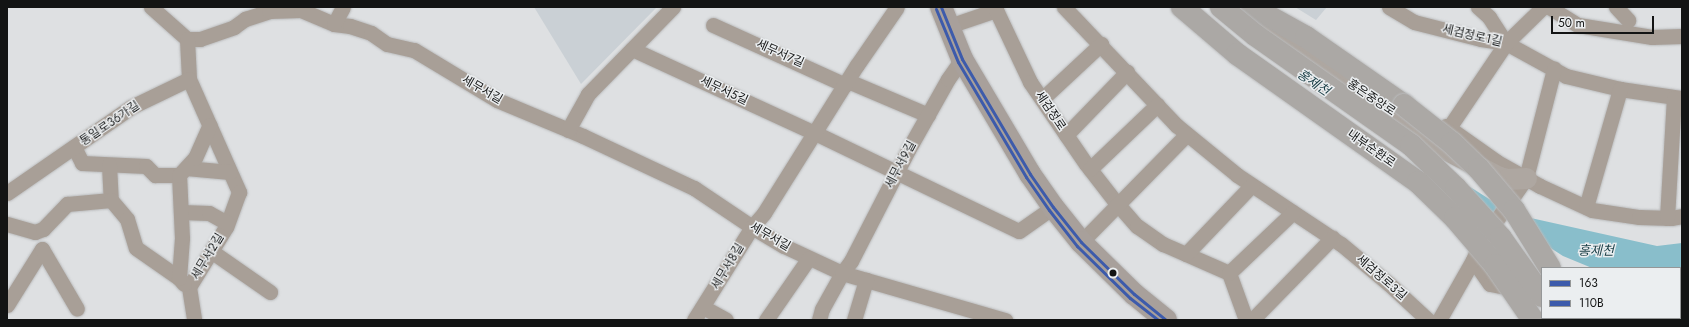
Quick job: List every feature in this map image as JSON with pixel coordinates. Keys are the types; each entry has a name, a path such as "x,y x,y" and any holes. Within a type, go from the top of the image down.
{"highway":[{"name":"내부순환로","path":"1182,7 1237,54 1418,182 1454,218 1495,265 1533,320"},
{"path":"1221,7 1255,35 1411,145 1456,188 1501,238 1541,295"},
{"path":"1252,7 1306,37 1404,105 1452,143 1479,169 1514,210 1538,246 1549,267"}],"main road":[{"name":"세검정로","path":"945,17 962,59 1030,174 1053,207 1081,242 1134,294 1166,320"}],"street":[{"path":"151,7 187,39"},
{"path":"334,24 343,7"},
{"path":"568,130 588,94 674,7"},
{"path":"752,227 764,213 846,83 897,7"},
{"name":"세검정로3길","path":"1064,7 1101,44 1157,105 1188,134 1237,175 1332,238 1389,284 1428,320"},
{"name":"홍은중앙로","path":"1218,7 1300,50 1443,136"},
{"name":"홍은중앙로","path":"1260,7 1303,28 1443,136 1500,177 1513,179 1526,178 1592,210 1639,217 1675,217"},
{"name":"세검정로1길","path":"1389,7 1414,22 1480,39 1506,43 1566,76 1620,89 1678,98 1675,217"},
{"path":"1478,7 1489,17 1506,43"},
{"path":"1443,136 1506,43 1543,7"},
{"path":"1549,7 1578,25 1652,37 1682,36"},
{"path":"1616,7 1628,20"},
{"name":"세검정로","path":"945,17 996,8 1030,82 1090,168 1137,226 1163,244 1229,273"},
{"name":"세무서길","path":"187,39 200,39 234,27 245,19 269,11 302,9 334,24 350,26 371,33 387,44 414,50 497,100 568,130 694,188 752,227 784,246 842,273 972,316 1004,320"},
{"name":"세무서7길","path":"713,25 846,83 928,115"},
{"name":"세무서2길","path":"187,39 189,79 238,192 228,223 190,287 194,320"},
{"path":"1042,99 1101,44"},
{"name":"세무서5길","path":"632,49 815,133"},
{"name":"세무서9길","path":"819,320 822,310 842,273 851,261 928,115 962,59"},
{"path":"1439,320 1482,241 1526,178 1554,69"},
{"path":"1066,135 1127,72"},
{"name":"통일로36가길","path":"7,193 131,107 189,79"},
{"path":"1586,207 1620,89"},
{"path":"1090,168 1157,105"},
{"path":"182,172 195,158 210,125"},
{"path":"815,133 1019,231 1053,207"},
{"path":"1081,242 1188,134"},
{"name":"통일로36가길","path":"74,147 82,163 146,166 154,175 182,172"},
{"path":"109,165 111,200 127,219 136,248 179,278"},
{"path":"182,172 230,172"},
{"name":"세무서2길","path":"182,172 182,238 179,278 190,291"},
{"path":"1186,254 1252,185"},
{"path":"7,224 35,232 43,229 67,204 111,200"},
{"name":"세무서2길","path":"181,212 209,213 228,223"},
{"path":"1246,320 1229,273 1293,212"},
{"name":"세무서8길","path":"694,320 752,227"},
{"path":"1252,320 1332,238"},
{"path":"7,305 42,249 77,309"},
{"path":"211,251 270,292"},
{"path":"766,320 809,258"},
{"path":"1473,260 1490,284 1541,296"},
{"path":"854,320 866,280"},
{"path":"703,306 726,320"}],"shaded area":[{"path":"534,7 657,7 581,84"},
{"path":"1295,7 1327,7 1316,20"}],"water":[{"name":"홍제천","path":"1394,139 1513,214 1657,246 1682,243 1682,276 1681,267 1590,267 1563,256 1505,219 1451,194"}],"pier":[{"path":"1171,7 1215,7 1498,218 1450,196 1407,163"}],"transit line":[{"name":"163","path":"941,7 962,59 1030,174 1053,207 1081,242 1134,294 1166,320"},
{"name":"110B","path":"936,9 958,62 1026,177 1049,210 1077,246 1130,298 1158,320"}]}
